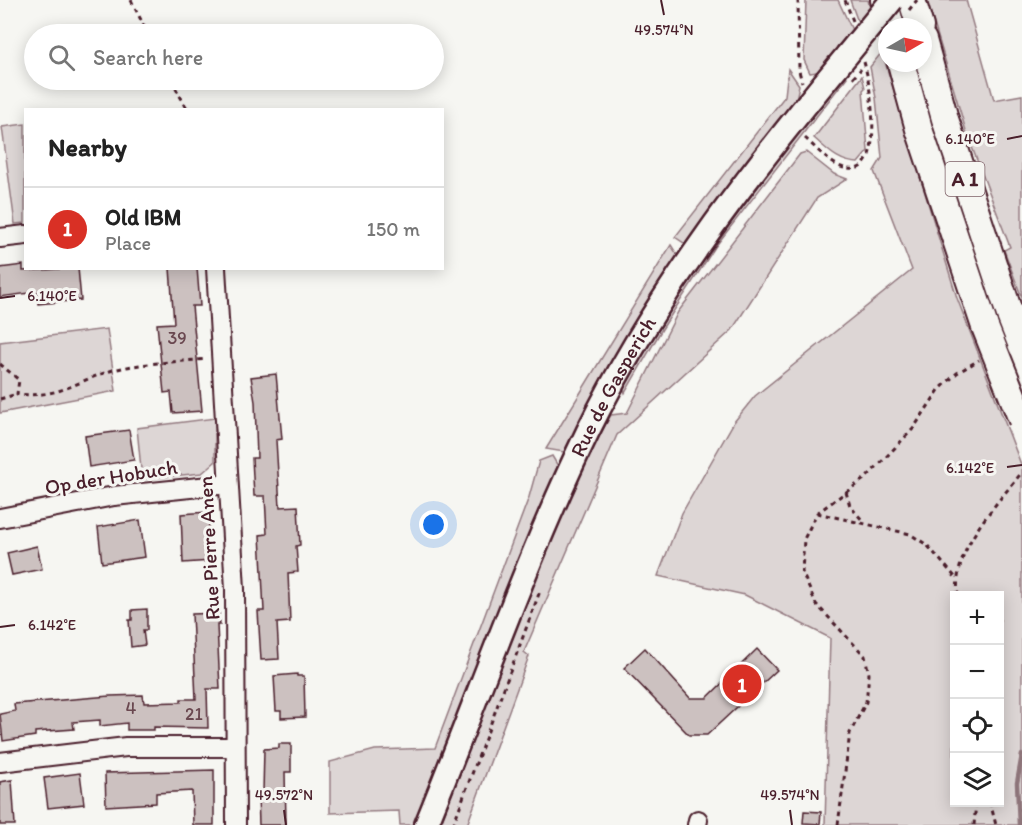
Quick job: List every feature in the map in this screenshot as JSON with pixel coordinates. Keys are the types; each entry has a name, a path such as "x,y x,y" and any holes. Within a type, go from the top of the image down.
{"highway":[{"path":"884,0 889,18"},
{"path":"912,0 917,18"},
{"name":"A 1","path":"903,72 919,129 985,327 1022,420"},
{"name":"A 1","path":"932,72 945,119 1022,346"}],"main road":[{"name":"Rue de Gasperich","path":"430,821 540,537 607,396 654,313 745,182 808,103 854,53 892,0"}],"street":[{"path":"0,238 24,235"},
{"name":"Rue Pierre Anen","path":"216,270 235,589 236,825"},
{"name":"Op der Hobuch","path":"0,519 114,496 228,484"},
{"path":"0,762 126,747 235,747"}],"path":[{"path":"131,0 143,24"},
{"path":"798,0 799,71 808,103"},
{"path":"845,0 855,31"},
{"path":"805,138 839,167 852,170 865,164 872,151 872,101 854,53"},
{"path":"846,87 853,78"},
{"path":"177,90 187,108"},
{"path":"798,147 812,129"},
{"path":"838,825 850,733 866,702 869,674 865,656 816,604 802,572 804,540 817,513 867,477 913,429 939,390 957,374 985,357"},
{"path":"0,399 17,394 39,396 63,392 111,371 215,358"},
{"path":"0,364 20,380 17,394"},
{"path":"957,591 956,578 962,556 985,519 1022,472"},
{"path":"846,492 850,506 865,522"},
{"path":"817,513 910,534 927,545 956,578"},
{"path":"453,825 541,588"},
{"path":"975,825 976,807"},
{"path":"991,807 996,825"}],"shaded area":[{"path":"806,0 838,0 852,30 837,47 840,51 831,62 820,71 810,73 804,60"},
{"path":"850,0 868,0 870,8 858,22"},
{"path":"927,0 966,0 994,100 1022,95 1022,298 1004,250 1010,247 967,134"},
{"path":"878,57 878,72 888,72 957,298 1022,467 1022,825 825,825 830,638 745,595 658,576 682,513 734,422 755,396 912,270 874,171 882,158 876,98 870,67"},
{"path":"788,69 799,85 796,100 687,245 675,237 785,96"},
{"path":"844,74 847,77 715,247 662,329 625,393 623,387 637,362 715,239 760,176"},
{"path":"862,76 865,88 863,90 868,151 858,163 839,158 814,138"},
{"path":"24,124 24,223 15,224 2,127"},
{"path":"806,152 834,174 847,179 817,198 732,330 617,435 524,652 529,656 467,825 440,825 569,490 611,415 627,413 678,312 800,154"},
{"path":"671,245 680,259 608,374 564,452 546,449"},
{"path":"107,329 116,391 0,413 0,342"},
{"path":"215,418 215,462 202,473 142,479 137,428"},
{"path":"552,456 558,466 414,825 400,825 399,811 330,813 330,762 375,750 435,748 529,497 539,461"}],"building":[{"path":"23,265 23,271 78,270 81,300 38,304 37,292 0,297 0,268"},
{"path":"170,270 197,270 200,306 192,306 202,411 173,413 171,392 164,393 157,324 174,323"},
{"path":"276,374 282,439 276,440 280,507 298,506 300,545 296,546 298,572 288,573 290,622 277,623 279,659 261,660 258,611 264,611 260,535 267,534 265,496 254,496 252,458 257,458 255,402 251,377"},
{"path":"129,430 134,460 89,467 85,436"},
{"path":"208,512 211,561 183,563 181,514"},
{"path":"140,520 145,557 102,563 98,527"},
{"path":"37,546 42,569 12,575 7,553"},
{"path":"147,609 147,630 143,630 145,645 131,647 129,620 132,620 132,610"},
{"path":"219,613 220,625 217,625 220,689 207,689 208,728 154,727 154,730 127,730 127,723 100,726 100,720 73,722 74,729 35,732 35,736 3,741 0,714 15,711 14,704 143,695 144,703 181,702 181,699 196,699 192,614"},
{"path":"645,648 690,698 707,698 757,649 777,670 707,735 689,735 624,668"},
{"path":"297,674 297,676 304,676 305,717 281,718 281,711 276,711 274,676"},
{"path":"279,744 291,744 291,772 285,772 286,825 259,825 258,793 263,793 264,749 279,748"},
{"path":"214,770 214,825 193,825 192,791 156,793 156,803 106,806 105,773"},
{"path":"80,773 84,804 48,808 44,778"},
{"path":"12,780 15,825 0,825 0,782"},
{"path":"804,811 821,812 820,824 803,823"}],"waterway":[{"path":"1019,825 1017,783 1022,755"}],"place":[{"name":"Old IBM","path":"742,684"}]}
